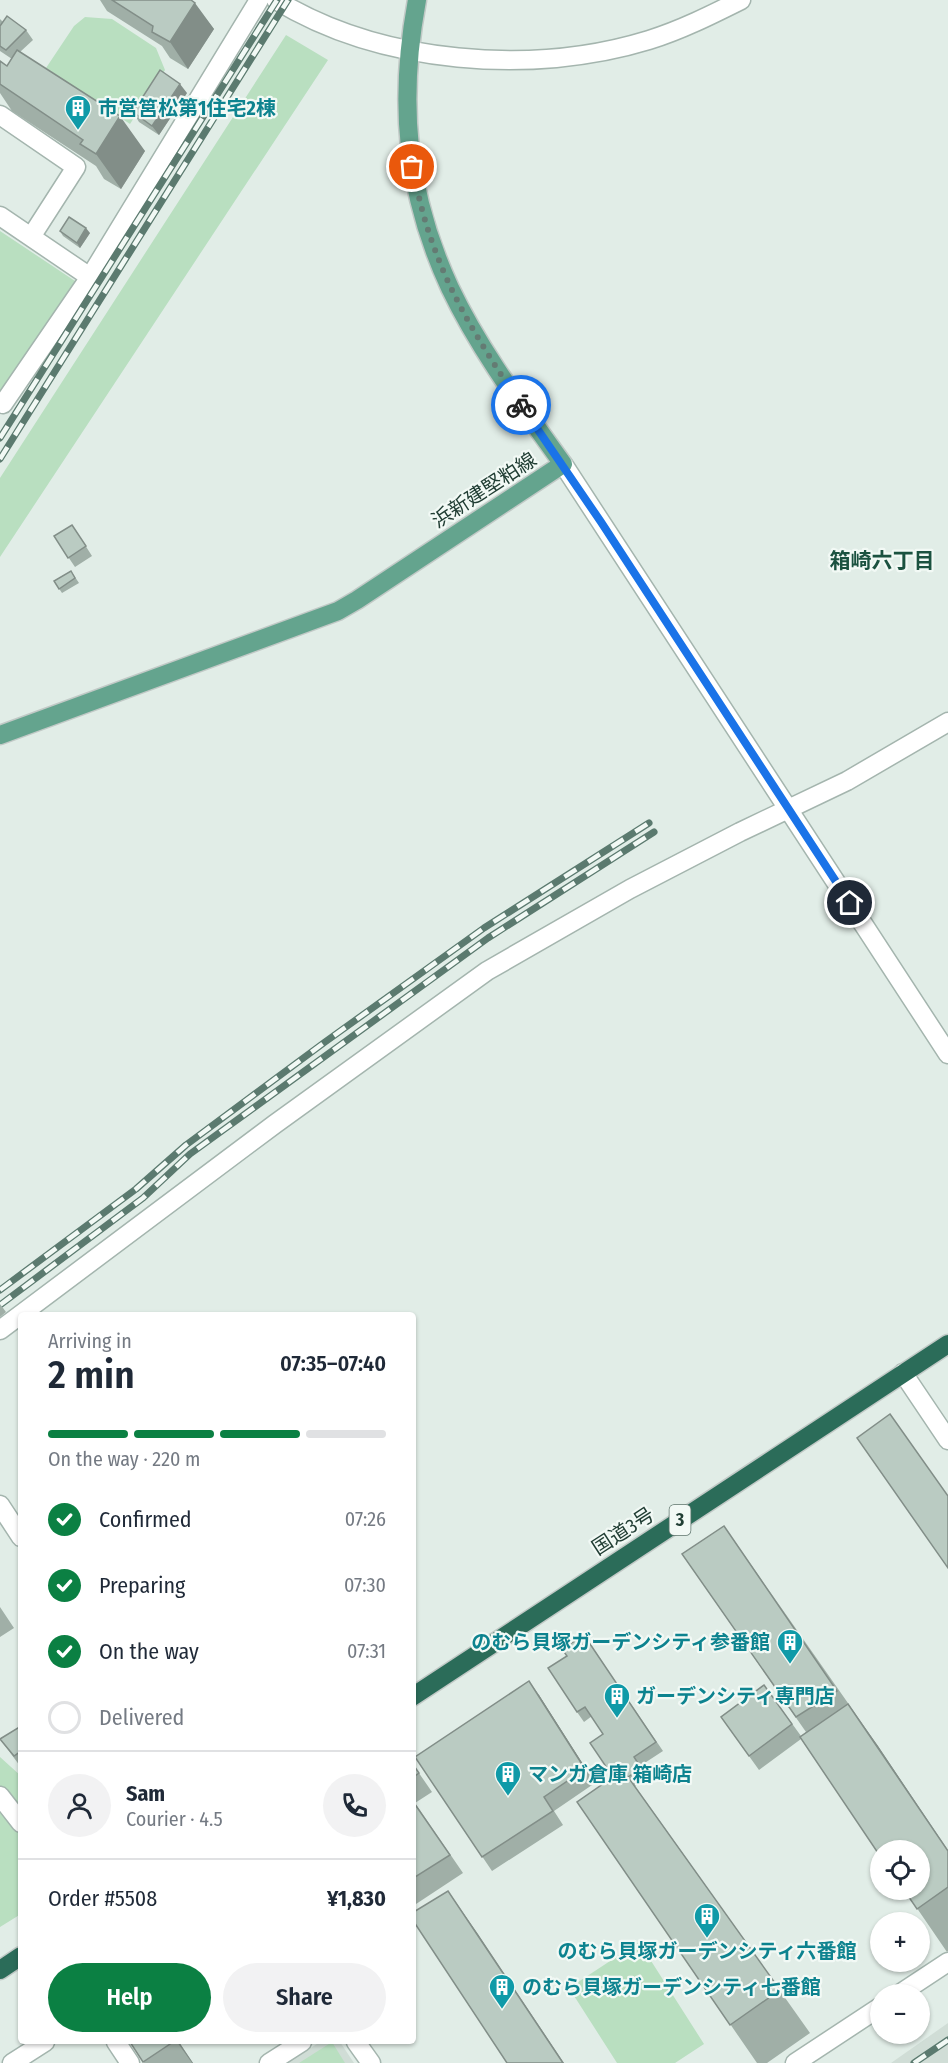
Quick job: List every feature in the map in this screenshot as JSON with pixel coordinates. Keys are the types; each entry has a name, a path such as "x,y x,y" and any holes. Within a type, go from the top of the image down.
{"highway":[{"name":"国道3号","path":"416,1694 948,1344"},
{"path":"0,1970 18,1958"}],"main road":[{"name":"浜新建堅粕線","path":"0,735 338,611 563,464 498,371 472,328 451,288 434,247 412,167 407,130 406,95 409,51 417,0"}],"street":[{"path":"1,405 90,277 259,0"},
{"path":"276,0 295,12 335,29 365,40 409,51 469,58 525,59 591,53 649,40 705,19 741,0"},
{"path":"0,116 76,168 31,237"},
{"path":"0,216 90,277"},
{"path":"563,464 948,1054"},
{"path":"24,1312 275,1124 487,971 630,889 847,781 948,722"},
{"path":"0,1330 18,1317"},
{"path":"903,1373 948,1440"},
{"path":"0,1505 18,1532"},
{"path":"0,1796 18,1819"},
{"path":"915,1984 948,1962"},
{"path":"795,2063 870,2014"},
{"path":"12,2063 42,2044"},
{"path":"117,2044 130,2063"},
{"path":"268,2063 299,2044"},
{"path":"357,2044 370,2063"}],"shaded area":[{"path":"948,2023 948,2063 891,2063 918,2044 930,2044 930,2036"},
{"path":"317,2044 341,2044 354,2063 287,2063"}],"green space":[{"path":"85,17 112,19 156,48 165,70 130,124 46,68 74,26"},
{"path":"286,35 328,60 0,557 0,478"},
{"path":"0,231 78,283 3,394 0,392"},
{"path":"0,1757 18,1773 18,1916 0,1927"},
{"path":"639,1942 704,2044 675,2063 617,2063 569,1988"},
{"path":"329,2044 333,2044 345,2063 299,2063"}],"building":[{"path":"112,0 191,0 195,3 170,42 152,32 153,26"},
{"path":"7,16 26,30 6,50 0,46 0,26"},
{"path":"17,50 120,116 96,154 80,144 83,140 0,84 0,61 7,66"},
{"path":"160,70 180,84 152,126 133,112"},
{"path":"69,217 86,228 77,243 60,231"},
{"path":"72,525 86,546 68,558 54,536"},
{"path":"71,571 75,578 59,589 54,581"},
{"path":"890,1414 948,1496 948,1568 857,1438"},
{"name":"のむら貝塚ガーデンシティ参番館","path":"724,1526 837,1691 796,1717 682,1554"},
{"name":"ガーデンシティ専門店","path":"584,1635 656,1742 634,1757 641,1768 628,1777 623,1770 613,1777 590,1743 603,1734 585,1707 577,1712 548,1668 567,1656 562,1649"},
{"name":"マンガ倉庫 箱崎店","path":"529,1681 585,1769 544,1797 553,1811 482,1857 416,1756"},
{"path":"764,1685 792,1724 749,1756 721,1717"},
{"path":"848,1704 948,1851 948,1887 930,1900 930,1840 870,1841 800,1737"},
{"path":"18,1728 18,1753 14,1756 0,1739"},
{"name":"のむら貝塚ガーデンシティ六番館","path":"623,1770 780,1990 730,2025 577,1802"},
{"path":"416,1806 450,1855 416,1876"},
{"name":"のむら貝塚ガーデンシティ七番館","path":"448,1891 563,2063 507,2063 416,1925 416,1911"},
{"path":"911,1900 930,1900 917,1909"},
{"path":"131,2044 170,2044 143,2062"}],"railway":[{"path":"0,438 277,0"},
{"path":"0,459 288,0"},
{"path":"0,1290 136,1189 186,1145 325,1042 484,928 649,823"},
{"path":"0,1305 143,1198 190,1154 488,938 654,832"},
{"path":"914,2063 948,2040"}],"way so far":[{"path":"412,167 434,247 451,288 472,328 521,405"}],"place":[{"name":"市営筥松第1住宅2棟","path":"78,131"},
{"name":"のむら貝塚ガーデンシティ参番館","path":"790,1665"},
{"name":"ガーデンシティ専門店","path":"617,1719"},
{"name":"マンガ倉庫 箱崎店","path":"508,1797"},
{"name":"のむら貝塚ガーデンシティ六番館","path":"707,1939"},
{"name":"のむら貝塚ガーデンシティ七番館","path":"502,2010"}],"district":[{"name":"箱崎六丁目","path":"882,561"}],"route":[{"path":"521,405 563,464 850,903"}]}
